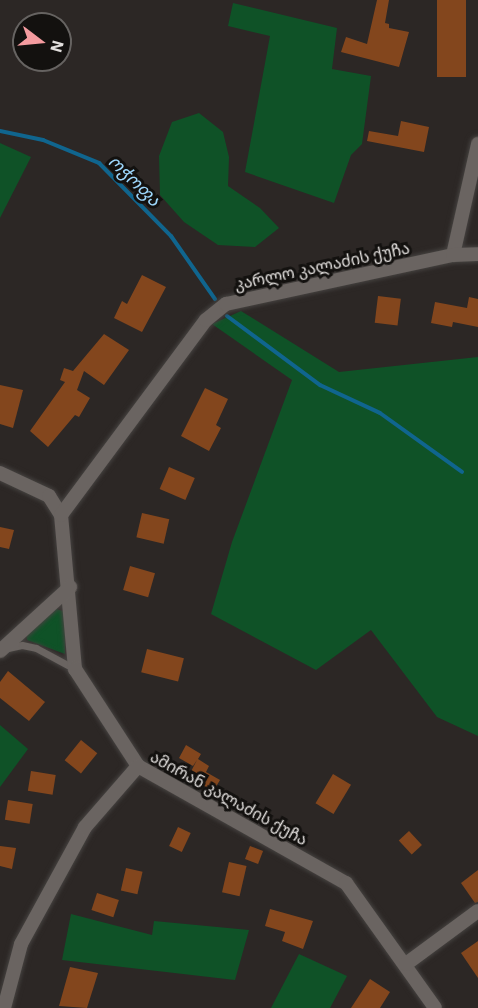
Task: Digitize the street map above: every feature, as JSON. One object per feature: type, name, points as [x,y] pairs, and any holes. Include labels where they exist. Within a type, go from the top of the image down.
[{"type":"street","points":[[453,255],[478,144]]},
{"type":"street","name":"კარლო კალაძის ქუჩა","points":[[60,515],[206,320],[226,304],[453,255],[478,254]]},
{"type":"street","points":[[0,473],[49,496],[60,515]]},
{"type":"street","name":"ამირან კალაძის ქუჩა","points":[[60,515],[70,587],[75,669],[138,766],[346,883],[406,964],[435,1008]]},
{"type":"street","points":[[0,652],[70,587]]},
{"type":"street","points":[[4,1008],[21,944],[85,827],[138,766]]},
{"type":"street","points":[[406,964],[478,910]]},
{"type":"lane","points":[[0,652],[22,645],[75,669]]},
{"type":"green space","points":[[233,3],[337,28],[332,69],[371,76],[362,144],[351,155],[334,203],[245,172],[270,36],[228,26]]},
{"type":"green space","points":[[199,113],[223,132],[229,157],[228,186],[260,208],[279,228],[255,247],[218,245],[184,222],[160,195],[159,156],[172,122]]},
{"type":"green space","points":[[0,143],[31,157],[0,218]]},
{"type":"green space","points":[[241,311],[339,372],[478,357],[478,736],[437,717],[371,630],[316,670],[211,614],[232,542],[292,380],[212,324]]},
{"type":"green space","points":[[56,609],[63,611],[65,619],[65,654],[27,640],[26,634]]},
{"type":"green space","points":[[0,725],[28,749],[0,787]]},
{"type":"green space","points":[[71,914],[152,935],[154,921],[249,930],[235,980],[62,960]]},
{"type":"green space","points":[[299,954],[347,976],[330,1008],[271,1008]]},
{"type":"building","points":[[377,0],[389,0],[385,23],[389,24],[389,28],[409,32],[399,67],[341,52],[346,37],[367,44]]},
{"type":"building","points":[[437,0],[466,0],[466,77],[437,77]]},
{"type":"building","points":[[401,121],[429,127],[424,152],[367,141],[369,131],[398,136]]},
{"type":"building","points":[[142,275],[166,287],[142,332],[114,318],[122,301],[127,304]]},
{"type":"building","points":[[378,296],[401,299],[398,326],[375,323]]},
{"type":"building","points":[[469,297],[478,299],[478,327],[453,322],[452,327],[431,323],[435,302],[467,308]]},
{"type":"building","points":[[104,334],[129,350],[104,385],[84,371],[77,390],[90,398],[79,417],[75,415],[48,447],[30,431],[65,382],[60,380],[64,368],[73,371]]},
{"type":"building","points":[[0,385],[23,390],[13,428],[0,424]]},
{"type":"building","points":[[205,388],[228,399],[216,425],[221,428],[209,451],[181,436]]},
{"type":"building","points":[[169,467],[195,478],[185,500],[160,489]]},
{"type":"building","points":[[142,513],[169,519],[164,544],[136,537]]},
{"type":"building","points":[[0,527],[14,530],[9,549],[0,547]]},
{"type":"building","points":[[130,566],[155,573],[148,597],[123,590]]},
{"type":"building","points":[[147,649],[184,658],[178,681],[141,672]]},
{"type":"building","points":[[8,671],[45,702],[29,721],[0,698],[0,682]]},
{"type":"building","points":[[81,740],[97,753],[81,773],[65,760]]},
{"type":"building","points":[[186,745],[201,754],[198,759],[209,766],[206,772],[220,780],[214,790],[187,779],[197,760],[193,766],[179,758]]},
{"type":"building","points":[[31,771],[56,775],[53,795],[28,791]]},
{"type":"building","points":[[333,774],[351,785],[333,814],[315,803]]},
{"type":"building","points":[[8,800],[33,804],[30,824],[5,820]]},
{"type":"building","points":[[178,827],[191,833],[182,852],[169,846]]},
{"type":"building","points":[[409,831],[422,845],[412,854],[399,841]]},
{"type":"building","points":[[0,846],[16,848],[12,869],[0,866]]},
{"type":"building","points":[[250,846],[263,851],[258,864],[245,859]]},
{"type":"building","points":[[229,862],[247,866],[240,896],[222,892]]},
{"type":"building","points":[[126,868],[143,872],[137,894],[121,890]]},
{"type":"building","points":[[478,870],[478,902],[475,903],[461,883]]},
{"type":"building","points":[[97,893],[119,900],[113,917],[91,910]]},
{"type":"building","points":[[270,909],[313,921],[303,949],[282,941],[285,932],[265,926]]},
{"type":"building","points":[[478,941],[478,978],[461,953]]},
{"type":"building","points":[[70,967],[98,973],[87,1008],[59,1006]]},
{"type":"building","points":[[370,979],[390,992],[380,1008],[351,1008]]},
{"type":"waterway","name":"ოჭოფა","points":[[0,131],[43,140],[99,163],[171,236],[215,299]]},
{"type":"waterway","name":"ოჭოფა","points":[[227,316],[320,385],[380,413],[462,472]]}]
